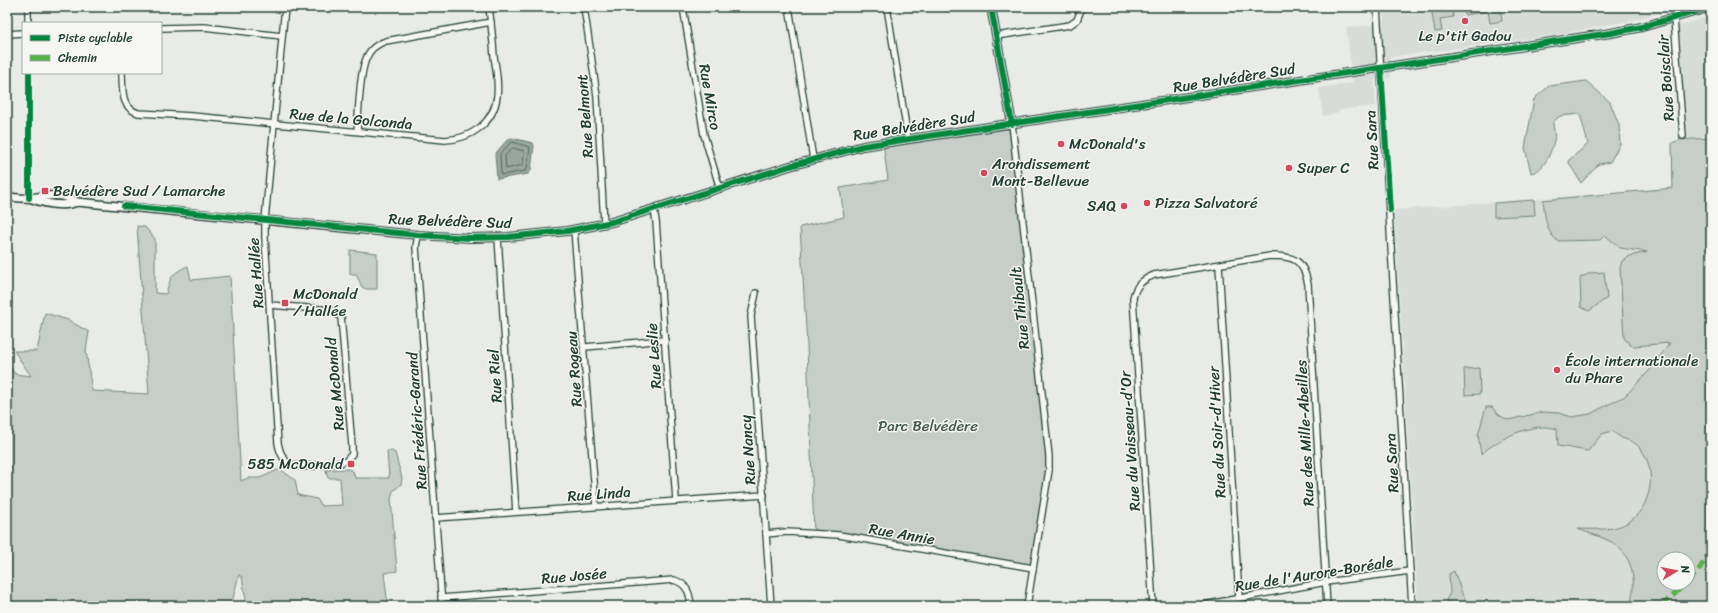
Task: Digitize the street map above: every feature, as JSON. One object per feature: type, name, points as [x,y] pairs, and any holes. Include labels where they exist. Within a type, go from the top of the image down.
[{"type":"street","points":[[28,7],[28,22]]},
{"type":"street","name":"Rue Hallée","points":[[285,7],[265,220],[278,443],[280,453],[287,463]]},
{"type":"street","name":"Rue de la Golconda","points":[[122,74],[124,102],[130,109],[138,113],[178,114],[452,140],[467,136],[479,129],[489,118],[497,97],[489,7]]},
{"type":"street","name":"Rue Belmont","points":[[584,7],[597,96],[604,224]]},
{"type":"street","name":"Rue Mirco","points":[[683,7],[704,135],[720,189]]},
{"type":"street","points":[[789,7],[813,159]]},
{"type":"street","points":[[887,7],[908,139]]},
{"type":"street","name":"Rue Thibault","points":[[991,7],[1012,124],[1049,456],[1027,606]]},
{"type":"street","points":[[996,36],[1070,25],[1077,20],[1082,7]]},
{"type":"street","name":"Rue Sara","points":[[1377,7],[1412,606]]},
{"type":"street","name":"Rue Belvédère Sud","points":[[7,197],[29,198],[44,195],[70,197],[77,202],[418,234],[498,238],[574,230],[604,224],[654,210],[813,159],[864,146],[1611,33],[1674,18],[1711,7]]},
{"type":"street","name":"Rue Boisclair","points":[[1674,18],[1683,136]]},
{"type":"street","points":[[356,131],[364,66],[368,54],[376,45],[386,41],[490,22]]},
{"type":"street","points":[[162,28],[204,27],[282,36]]},
{"type":"street","points":[[7,34],[22,33]]},
{"type":"street","points":[[29,74],[29,198]]},
{"type":"street","name":"Rue Leslie","points":[[654,210],[676,500]]},
{"type":"street","name":"Rue Rogeau","points":[[574,230],[585,347],[596,506]]},
{"type":"street","name":"Rue Frédéric-Garand","points":[[418,234],[416,247],[442,606]]},
{"type":"street","name":"Rue Riel","points":[[498,238],[516,512]]},
{"type":"street","name":"Rue des Mille-Abeilles","points":[[1219,265],[1270,256],[1290,257],[1298,261],[1303,267],[1308,284],[1327,606]]},
{"type":"street","name":"Rue du Vaisseau-d'Or","points":[[1153,606],[1133,298],[1138,286],[1145,278],[1161,273],[1219,265]]},
{"type":"street","name":"Rue du Soir-d'Hiver","points":[[1219,265],[1239,598]]},
{"type":"street","name":"Rue Nancy","points":[[756,293],[751,316],[771,606]]},
{"type":"street","name":"Rue McDonald","points":[[270,306],[331,310],[336,312],[341,317],[343,324],[352,454],[342,463],[298,467],[287,463]]},
{"type":"street","points":[[585,347],[665,340]]},
{"type":"street","name":"Rue Linda","points":[[436,518],[764,495]]},
{"type":"street","name":"Rue Annie","points":[[766,534],[786,532],[838,535],[1033,568]]},
{"type":"street","name":"Rue de l'Aurore-Boréale","points":[[1198,606],[1326,582],[1410,571]]},
{"type":"street","name":"Rue Josée","points":[[441,598],[674,580],[681,582],[686,586],[689,593],[691,606]]},
{"type":"shaded area","points":[[1401,7],[1687,7],[1629,21],[1557,35],[1390,57],[1391,78],[1374,80],[1376,106],[1339,110],[1339,113],[1323,116],[1319,88],[1353,83],[1346,28],[1384,24],[1384,10]]},
{"type":"shaded area","points":[[1711,16],[1711,138],[1679,140],[1671,28]]},
{"type":"shaded area","name":"École internationale du Phare","points":[[1711,185],[1688,551],[1656,551],[1656,591],[1665,591],[1667,606],[1418,606],[1394,210]]},
{"type":"green space","points":[[1431,7],[1452,7],[1453,17],[1440,19],[1442,31],[1435,32]]},
{"type":"green space","points":[[1464,7],[1500,7],[1502,21],[1490,23],[1488,11],[1465,15]]},
{"type":"green space","points":[[1586,81],[1610,102],[1619,125],[1620,144],[1610,162],[1599,164],[1581,183],[1568,161],[1588,144],[1580,114],[1560,116],[1553,122],[1555,139],[1549,156],[1540,169],[1531,173],[1525,148],[1534,99],[1549,86]]},
{"type":"green space","name":"Parc Belvédère","points":[[1012,124],[1049,456],[1033,568],[814,533],[807,346],[800,227],[844,217],[840,188],[888,180],[883,143]]},
{"type":"green space","points":[[1711,138],[1711,606],[1630,606],[1633,581],[1627,558],[1616,545],[1603,538],[1578,529],[1603,529],[1622,526],[1635,516],[1642,508],[1650,488],[1650,477],[1646,457],[1640,448],[1612,431],[1602,434],[1588,451],[1558,446],[1557,429],[1537,427],[1506,437],[1481,454],[1478,435],[1486,407],[1492,407],[1499,415],[1508,420],[1543,412],[1559,413],[1572,417],[1590,414],[1625,396],[1650,370],[1670,343],[1634,346],[1630,345],[1624,338],[1620,268],[1622,261],[1630,256],[1647,252],[1620,248],[1605,235],[1600,240],[1558,241],[1550,233],[1548,228],[1543,200],[1673,188],[1672,143],[1679,140]]},
{"type":"green space","points":[[1534,200],[1535,215],[1494,217],[1494,203]]},
{"type":"green space","points":[[137,226],[145,227],[155,239],[155,293],[166,294],[172,276],[188,266],[191,280],[230,276],[241,481],[248,478],[260,478],[280,469],[295,480],[298,495],[317,499],[322,506],[342,505],[340,478],[328,478],[326,470],[348,469],[353,471],[355,478],[389,478],[387,451],[392,451],[395,453],[402,478],[401,484],[393,491],[391,499],[397,571],[384,573],[388,606],[247,606],[242,577],[239,575],[233,598],[227,606],[171,606],[159,603],[151,606],[7,606],[7,362],[15,374],[31,376],[14,351],[37,351],[45,313],[68,320],[89,332],[86,351],[92,391],[149,394]]},
{"type":"green space","points":[[350,250],[377,253],[377,289],[366,289],[362,287],[356,274],[350,274]]},
{"type":"green space","points":[[1604,272],[1607,298],[1589,311],[1581,307],[1580,278],[1590,273]]},
{"type":"green space","points":[[1479,368],[1480,394],[1465,395],[1464,369]]},
{"type":"green space","points":[[1454,571],[1463,596],[1471,606],[1450,606],[1446,600],[1450,593],[1449,574]]},
{"type":"water","points":[[512,138],[533,143],[534,146],[531,170],[528,174],[497,179],[495,154],[508,139]]},
{"type":"marked path","points":[[1696,573],[1711,550]]},
{"type":"marked path","points":[[1661,606],[1678,591]]},
{"type":"cycle path","points":[[991,7],[1012,124]]},
{"type":"cycle path","points":[[124,206],[418,235],[470,238],[508,237],[567,231],[612,222],[790,166],[863,146],[1611,33],[1642,27],[1711,7]]},
{"type":"cycle path","points":[[1381,68],[1390,210]]},
{"type":"cycle path","points":[[29,74],[29,198]]},
{"type":"place","name":"Le p'tit Gadou","points":[[1465,21]]},
{"type":"place","name":"McDonald's","points":[[1061,144]]},
{"type":"place","name":"Super C","points":[[1289,168]]},
{"type":"place","name":"Arondissement Mont-Bellevue","points":[[984,173]]},
{"type":"place","name":"Belvédère Sud / Lamarche","points":[[45,191]]},
{"type":"place","name":"Pizza Salvatoré","points":[[1147,203]]},
{"type":"place","name":"SAQ","points":[[1124,206]]},
{"type":"place","name":"McDonald / Hallée","points":[[285,303]]},
{"type":"place","name":"École internationale du Phare","points":[[1557,370]]},
{"type":"place","name":"585 McDonald","points":[[351,464]]}]
